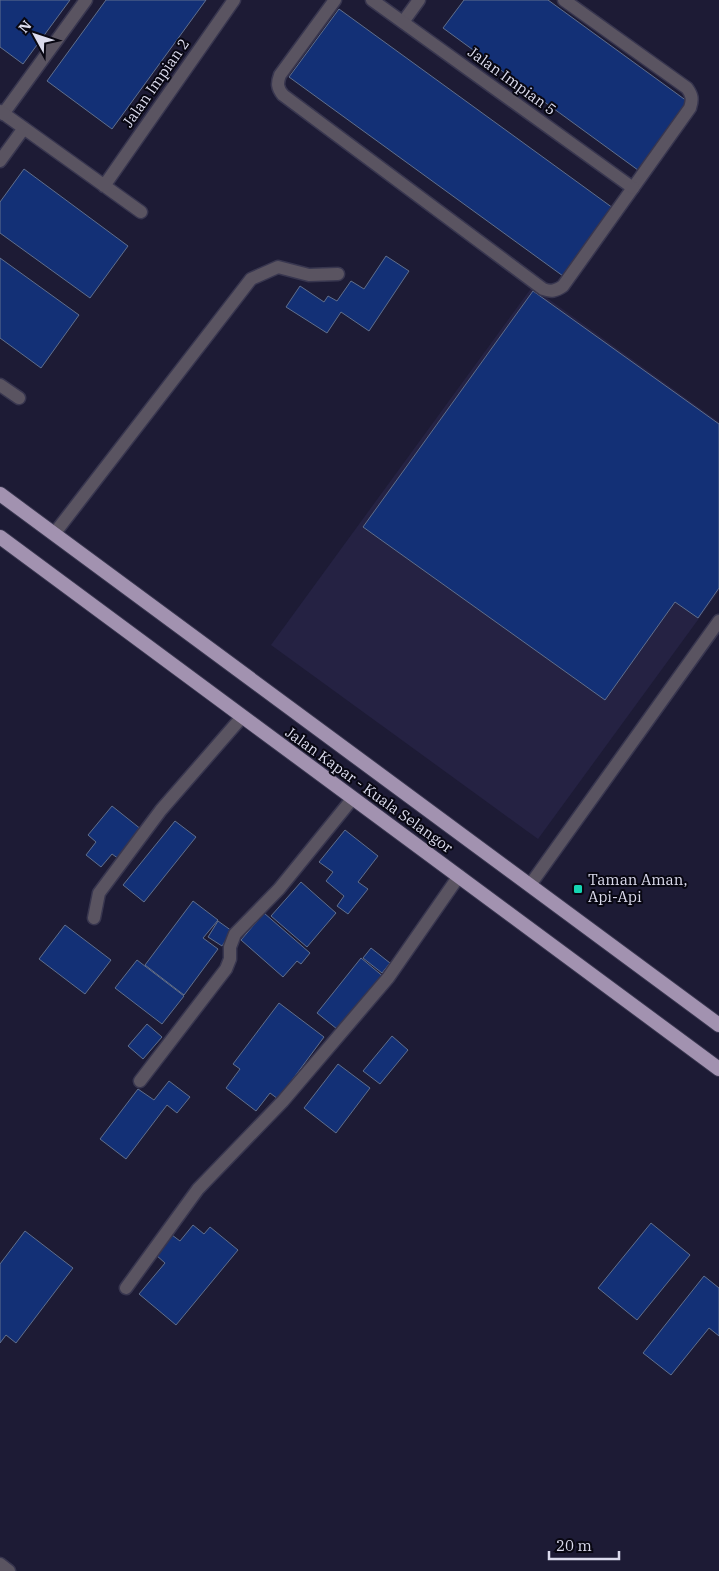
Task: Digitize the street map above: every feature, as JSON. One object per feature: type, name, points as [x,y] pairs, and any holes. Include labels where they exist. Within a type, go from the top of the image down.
[{"type":"highway","name":"Jalan Kapar - Kuala Selangor","points":[[0,494],[719,1025]]},
{"type":"highway","name":"Jalan Kapar - Kuala Selangor","points":[[0,538],[719,1069]]},
{"type":"street","points":[[86,0],[2,112],[141,212]]},
{"type":"street","name":"Jalan Impian 2","points":[[104,186],[234,0]]},
{"type":"street","points":[[336,0],[280,75],[277,82],[278,89],[283,95],[543,289],[550,292],[557,291],[563,286],[690,108],[693,101],[687,88],[564,0]]},
{"type":"street","name":"Jalan Impian 5","points":[[372,0],[633,188]]},
{"type":"street","points":[[403,22],[419,0]]},
{"type":"street","points":[[0,161],[24,128]]},
{"type":"street","points":[[54,534],[251,279],[278,267],[309,275],[338,274]]},
{"type":"street","points":[[0,385],[18,398]]},
{"type":"street","points":[[530,885],[719,621]]},
{"type":"street","points":[[94,918],[99,893],[161,810],[242,717]]},
{"type":"street","points":[[140,1081],[226,968],[230,959],[230,947],[235,934],[279,890],[354,798]]},
{"type":"street","points":[[126,1288],[198,1190],[283,1101],[388,978],[459,876]]},
{"type":"street","points":[[0,1564],[9,1571]]},
{"type":"shaded area","points":[[532,287],[719,422],[719,591],[538,839],[271,645]]},
{"type":"building","points":[[0,0],[70,0],[23,64],[0,47]]},
{"type":"building","points":[[106,0],[206,0],[112,129],[47,81]]},
{"type":"building","points":[[464,0],[548,0],[691,104],[642,173],[443,28]]},
{"type":"building","points":[[339,9],[613,208],[563,276],[289,77]]},
{"type":"building","points":[[24,169],[128,246],[90,298],[0,233],[0,202]]},
{"type":"building","points":[[386,256],[409,271],[369,331],[341,312],[327,333],[286,307],[300,286],[324,302],[328,296],[337,301],[351,281],[364,289]]},
{"type":"building","points":[[0,258],[79,315],[41,368],[0,338]]},
{"type":"building","points":[[533,291],[719,424],[719,588],[698,618],[675,602],[605,700],[363,527]]},
{"type":"building","points":[[112,806],[142,830],[119,859],[112,854],[101,867],[86,855],[96,842],[88,835]]},
{"type":"building","points":[[175,821],[196,837],[144,902],[123,885]]},
{"type":"building","points":[[345,830],[378,856],[358,882],[368,889],[348,914],[337,906],[344,896],[326,881],[333,872],[319,862]]},
{"type":"building","points":[[301,882],[336,913],[307,947],[271,916]]},
{"type":"building","points":[[193,901],[218,920],[203,938],[218,949],[184,995],[145,965]]},
{"type":"building","points":[[264,913],[310,953],[301,964],[297,961],[283,977],[241,940]]},
{"type":"building","points":[[218,921],[232,931],[222,946],[208,937]]},
{"type":"building","points":[[65,925],[111,960],[85,994],[39,959]]},
{"type":"building","points":[[371,948],[390,963],[382,973],[363,958]]},
{"type":"building","points":[[361,958],[385,978],[342,1033],[317,1013]]},
{"type":"building","points":[[137,960],[184,996],[162,1024],[115,988]]},
{"type":"building","points":[[279,1003],[324,1037],[278,1099],[270,1093],[256,1111],[226,1088],[240,1069],[233,1064]]},
{"type":"building","points":[[147,1024],[162,1037],[143,1059],[128,1046]]},
{"type":"building","points":[[392,1036],[408,1050],[380,1084],[363,1071]]},
{"type":"building","points":[[338,1064],[370,1088],[336,1133],[304,1108]]},
{"type":"building","points":[[169,1081],[190,1097],[177,1113],[167,1105],[126,1159],[100,1139],[138,1089],[154,1100]]},
{"type":"building","points":[[651,1223],[690,1255],[637,1320],[598,1288]]},
{"type":"building","points":[[193,1225],[204,1234],[210,1227],[238,1250],[176,1325],[139,1294],[165,1263],[156,1255],[172,1235],[180,1241]]},
{"type":"building","points":[[25,1231],[73,1268],[16,1343],[6,1335],[0,1343],[0,1264]]},
{"type":"building","points":[[704,1276],[719,1288],[719,1336],[709,1328],[671,1375],[643,1353]]},
{"type":"place","name":"Taman Aman, Api-Api","points":[[578,889]]}]
